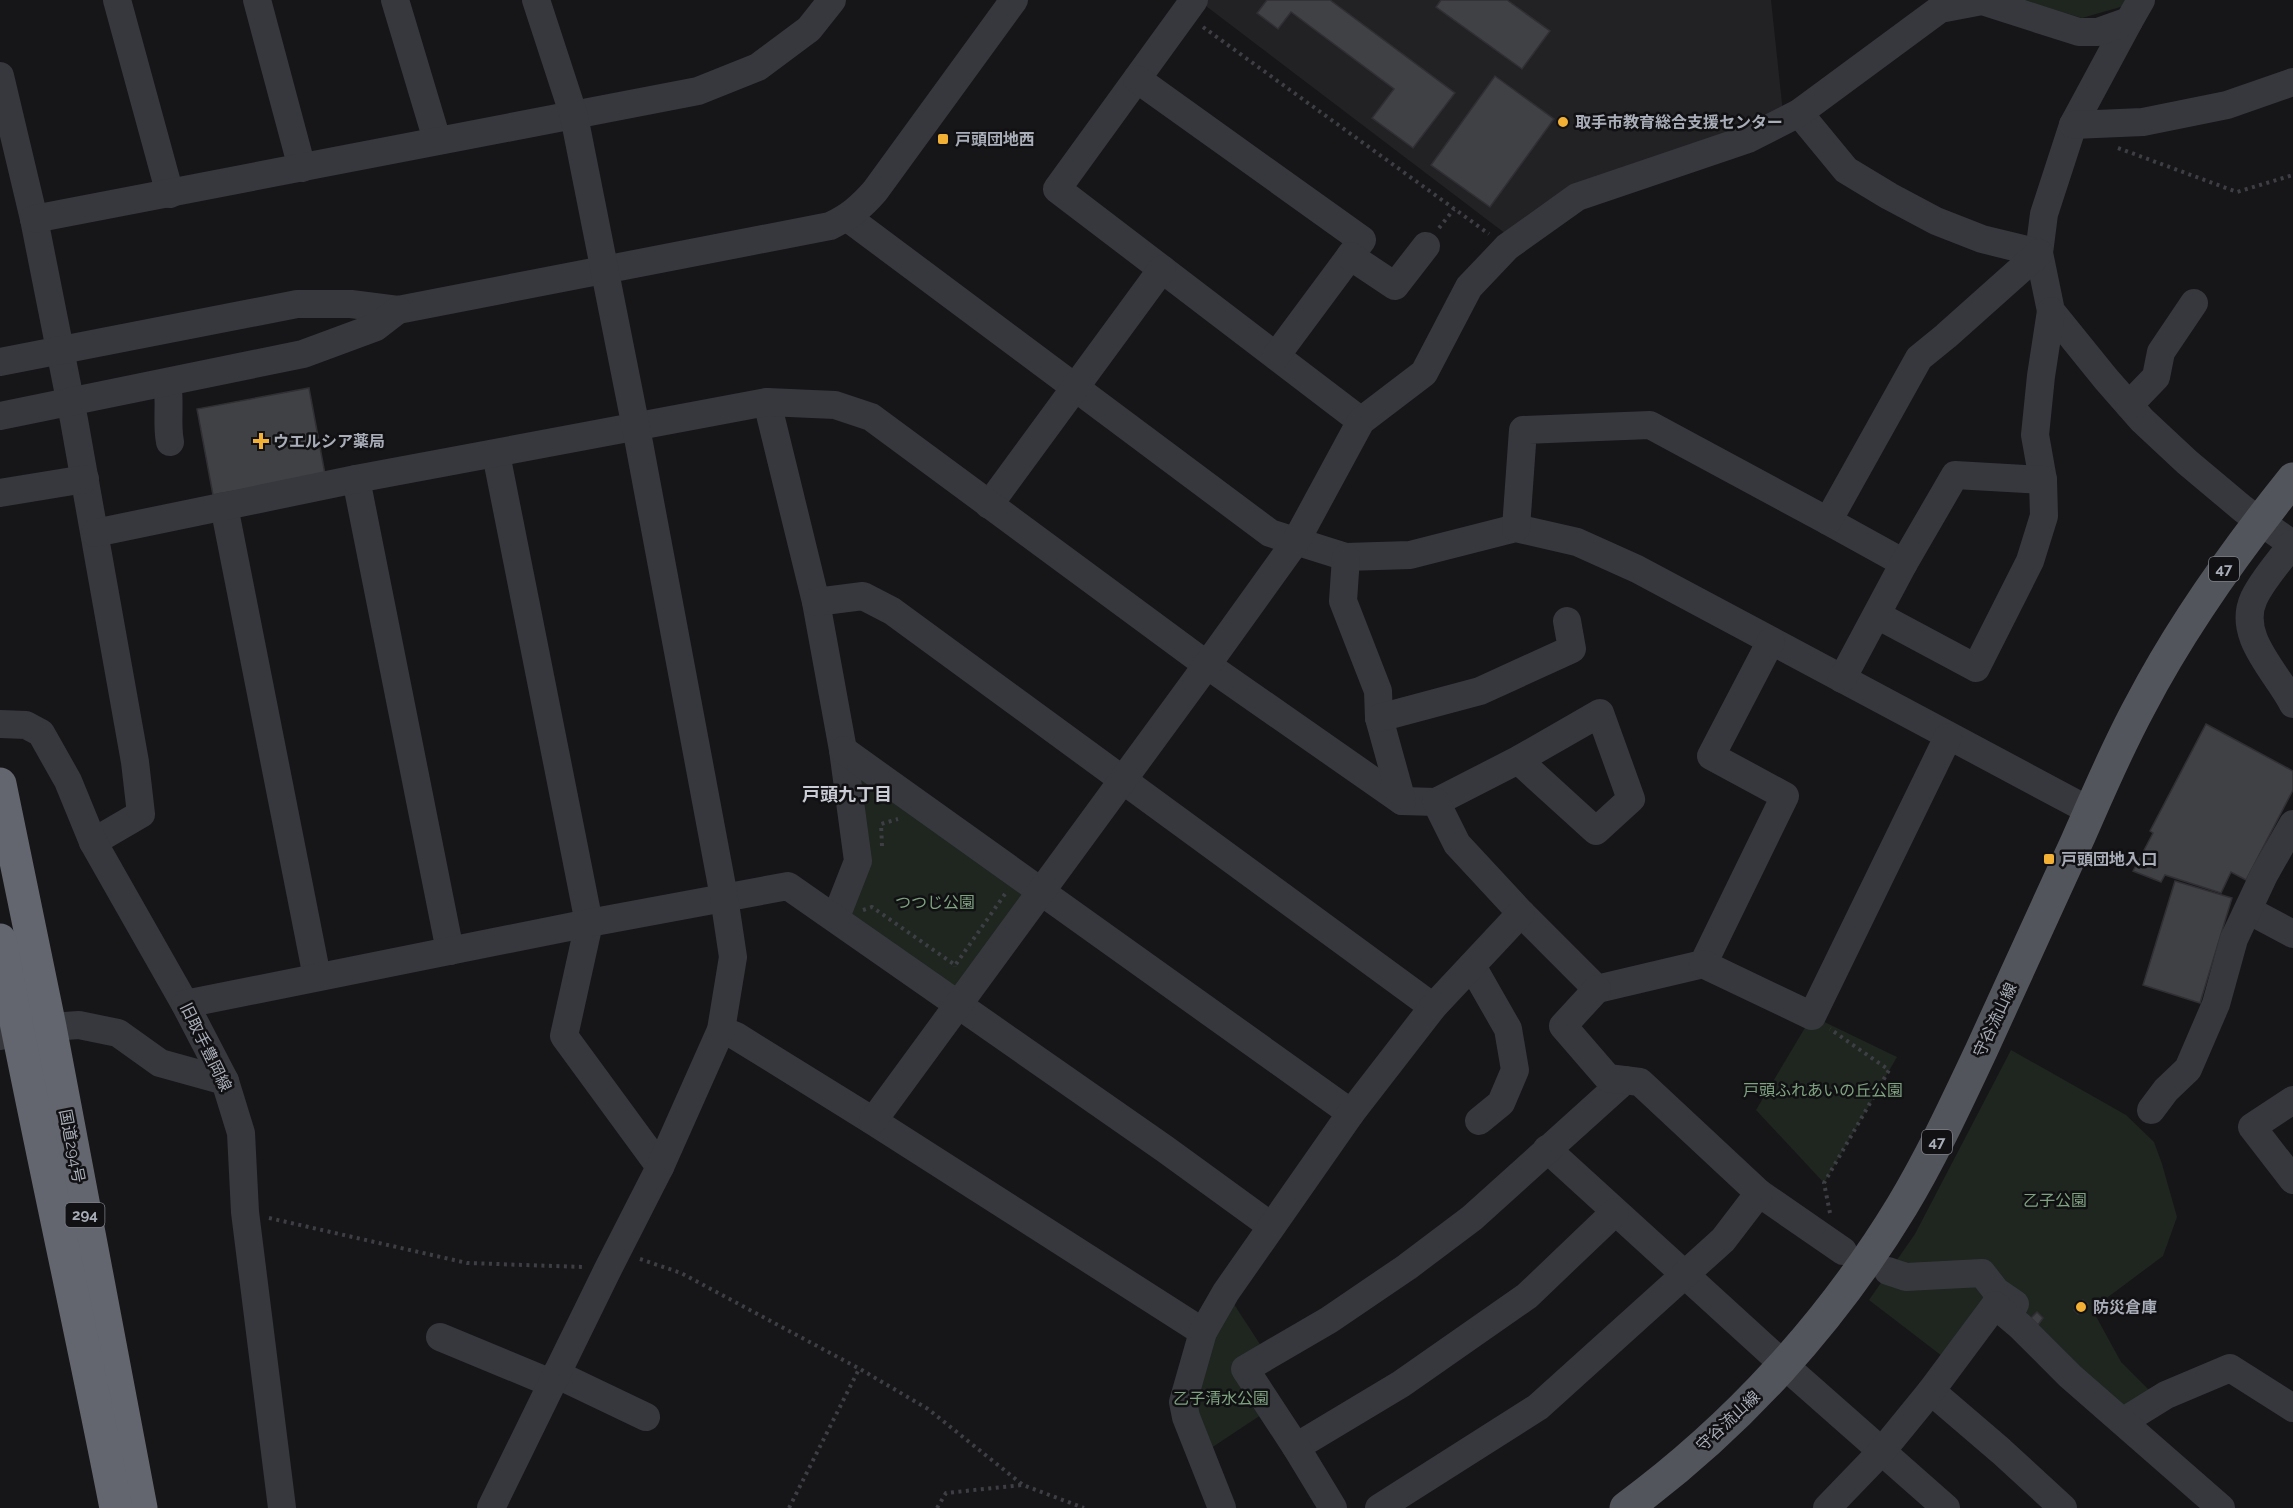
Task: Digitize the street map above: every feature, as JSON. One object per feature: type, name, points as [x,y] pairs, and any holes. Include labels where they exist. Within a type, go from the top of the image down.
[{"type":"highway","name":"国道294号","points":[[0,784],[50,1027],[141,1508]]},
{"type":"highway","name":"国道294号","points":[[0,940],[9,1035],[79,1318],[116,1508]]},
{"type":"highway","points":[[79,1318],[72,1367],[96,1508]]},
{"type":"highway","points":[[121,1403],[141,1443],[159,1508]]},
{"type":"main road","name":"守谷流山線","points":[[1626,1508],[1687,1460],[1784,1365],[1821,1320],[1857,1255],[1922,1172],[1947,1124],[2139,707],[2163,663],[2200,605],[2259,522],[2293,479]]},
{"type":"street","points":[[117,0],[170,194]]},
{"type":"street","points":[[257,0],[302,168]]},
{"type":"street","points":[[395,0],[437,140]]},
{"type":"street","points":[[491,1508],[660,1167],[721,1030],[733,957],[724,897],[636,426],[574,116],[536,0]]},
{"type":"street","points":[[34,219],[698,91],[758,67],[809,29],[832,0]]},
{"type":"street","points":[[0,362],[297,304],[351,304],[398,310],[830,226],[848,218],[862,207],[1014,0]]},
{"type":"street","points":[[873,1121],[1296,541],[1361,422],[1424,373],[1469,287],[1507,247],[1577,197],[1748,139],[1799,113],[1940,9],[1982,0],[2079,32],[2098,32],[2135,11]]},
{"type":"street","points":[[1194,10],[1137,79],[1057,189],[1361,422]]},
{"type":"street","points":[[1877,615],[1976,668],[2030,561],[2044,516],[2043,480],[2035,435],[2051,311],[2039,253],[2044,214],[2073,125],[2135,11]]},
{"type":"street","points":[[0,76],[34,219],[70,402],[91,472],[95,533],[135,762],[141,814],[93,842]]},
{"type":"street","points":[[1137,79],[1362,240],[1276,356]]},
{"type":"street","points":[[2073,125],[2143,122],[2227,105],[2293,82]]},
{"type":"street","points":[[1799,113],[1846,170],[1889,196],[1935,221],[1982,239],[2039,253]]},
{"type":"street","points":[[848,218],[1270,532],[1346,557],[1410,555],[1516,528],[1577,542],[1637,569],[2090,812]]},
{"type":"street","points":[[1350,256],[1395,286],[1426,246]]},
{"type":"street","points":[[1828,521],[1919,358],[2039,253]]},
{"type":"street","points":[[989,506],[1162,269]]},
{"type":"street","points":[[2129,405],[2156,377],[2162,352],[2194,303]]},
{"type":"street","points":[[0,416],[303,354],[376,327],[398,310]]},
{"type":"street","points":[[2051,311],[2129,405],[2187,462],[2259,522],[2292,543],[2254,599],[2248,623],[2261,653],[2293,704]]},
{"type":"street","points":[[167,383],[170,399],[168,433],[170,442]]},
{"type":"street","points":[[766,402],[816,602],[843,750],[858,861],[836,917]]},
{"type":"street","points":[[95,533],[356,479],[766,402],[835,405],[871,417],[1207,665],[1402,801],[1436,802],[1518,760]]},
{"type":"street","points":[[1516,528],[1523,430],[1650,425],[1904,563]]},
{"type":"street","points":[[496,454],[589,923],[564,1036],[660,1167]]},
{"type":"street","points":[[0,493],[37,478],[91,472]]},
{"type":"street","points":[[1842,680],[1904,563],[1955,475],[2043,480]]},
{"type":"street","points":[[356,479],[450,951]]},
{"type":"street","points":[[224,506],[317,977]]},
{"type":"street","points":[[1346,557],[1343,601],[1378,691],[1379,718],[1402,801]]},
{"type":"street","points":[[816,602],[863,596],[892,612],[1433,1007]]},
{"type":"street","points":[[1379,718],[1480,691],[1572,649],[1567,621]]},
{"type":"street","points":[[1703,964],[1785,796],[1711,756],[1771,641]]},
{"type":"street","name":"旧取手豊岡線","points":[[0,724],[26,725],[41,733],[68,781],[93,842],[185,1004],[225,1082],[241,1132],[245,1212],[282,1508]]},
{"type":"street","points":[[1948,737],[1812,1016],[1703,964],[1597,989],[1563,1026],[1608,1078],[1640,1082],[1759,1193],[1857,1255],[1906,1277],[1982,1273],[1996,1291],[2015,1304],[2007,1316]]},
{"type":"street","points":[[843,750],[1351,1113]]},
{"type":"street","points":[[1436,802],[1457,844],[1521,913],[1597,989]]},
{"type":"street","points":[[2151,1110],[2166,1090],[2188,1069],[2216,1004],[2235,939],[2264,875],[2293,824]]},
{"type":"street","points":[[185,1004],[589,923],[788,886],[836,917],[1272,1226]]},
{"type":"street","points":[[2248,910],[2293,934]]},
{"type":"street","points":[[1222,1508],[1186,1417],[1183,1402],[1203,1332],[1226,1292],[1351,1113],[1433,1007],[1521,913]]},
{"type":"street","points":[[1472,966],[1508,1029],[1515,1070],[1501,1103],[1479,1121]]},
{"type":"street","points":[[9,1035],[79,1024],[118,1033],[160,1063],[225,1082]]},
{"type":"street","points":[[721,1030],[736,1036],[873,1121],[1203,1332]]},
{"type":"street","points":[[1333,1508],[1245,1370],[1329,1320],[1407,1267],[1472,1218],[1625,1080]]},
{"type":"street","points":[[2293,1100],[2252,1127],[2293,1180]]},
{"type":"street","points":[[1547,1149],[1784,1365],[1946,1508]]},
{"type":"street","points":[[1379,1508],[1538,1407],[1724,1240],[1759,1193]]},
{"type":"street","points":[[1296,1447],[1401,1384],[1527,1296],[1615,1212]]},
{"type":"street","points":[[1828,1508],[1882,1451],[1931,1391],[1995,1305],[2070,1376],[2221,1508]]},
{"type":"street","points":[[440,1337],[554,1378],[646,1417]]},
{"type":"street","points":[[2124,1421],[2166,1395],[2230,1368],[2293,1408]]},
{"type":"street","points":[[1931,1391],[2063,1508]]},
{"type":"path","points":[[1194,10],[1498,241]]},
{"type":"path","points":[[2113,146],[2237,192],[2293,175]]},
{"type":"path","points":[[883,854],[881,824],[906,817]]},
{"type":"path","points":[[955,965],[1005,893],[996,886]]},
{"type":"path","points":[[869,899],[872,908]]},
{"type":"path","points":[[1812,1016],[1889,1070],[1824,1183],[1833,1230],[1857,1255]]},
{"type":"path","points":[[245,1212],[467,1263],[600,1268],[612,1260],[681,1273],[860,1369],[928,1409],[1023,1485],[1084,1508]]},
{"type":"path","points":[[789,1508],[860,1369]]},
{"type":"path","points":[[937,1508],[946,1493],[1023,1485]]},
{"type":"shaded area","name":"取手市教育総合支援センター","points":[[1204,0],[1771,0],[1783,113],[1506,234],[1202,3]]},
{"type":"green space","points":[[2022,0],[2127,0],[2124,6],[2082,18]]},
{"type":"green space","name":"つつじ公園","points":[[843,750],[1041,891],[958,1004],[836,917],[858,861]]},
{"type":"green space","name":"戸頭ふれあいの丘公園","points":[[1812,1016],[1897,1057],[1824,1183],[1756,1110]]},
{"type":"green space","name":"乙子公園","points":[[2011,1050],[2126,1115],[2154,1142],[2162,1164],[2177,1217],[2163,1256],[2092,1309],[2121,1362],[2150,1391],[2126,1410],[1990,1292],[1942,1356],[1869,1300],[1915,1234]]},
{"type":"green space","name":"乙子清水公園","points":[[1226,1292],[1267,1355],[1245,1370],[1270,1409],[1202,1454],[1186,1417]]},
{"type":"building","points":[[1267,0],[1330,0],[1455,93],[1413,148],[1372,118],[1394,89],[1291,12],[1278,29],[1257,13]]},
{"type":"building","points":[[1441,0],[1507,0],[1550,31],[1522,69],[1436,7]]},
{"type":"building","points":[[1495,76],[1554,119],[1490,207],[1431,165]]},
{"type":"building","name":"ウエルシア薬局","points":[[309,388],[325,474],[213,495],[197,409]]},
{"type":"building","points":[[2206,724],[2293,771],[2293,790],[2246,880],[2231,872],[2221,893],[2165,875],[2161,882],[2133,871],[2153,833],[2150,831]]},
{"type":"building","points":[[2175,881],[2232,898],[2200,1003],[2143,985]]},
{"type":"building","name":"防災倉庫","points":[[2083,1300],[2088,1304],[2078,1314],[2074,1310]]},
{"type":"building","points":[[2037,1312],[2043,1318],[2038,1325],[2031,1318]]},
{"type":"place","name":"取手市教育総合支援センター","points":[[1563,122]]},
{"type":"place","name":"戸頭団地西","points":[[943,139]]},
{"type":"place","name":"ウエルシア薬局","points":[[261,441]]},
{"type":"place","name":"戸頭団地入口","points":[[2049,859]]},
{"type":"place","name":"防災倉庫","points":[[2081,1307]]},
{"type":"district","name":"戸頭九丁目","points":[[847,794]]}]
